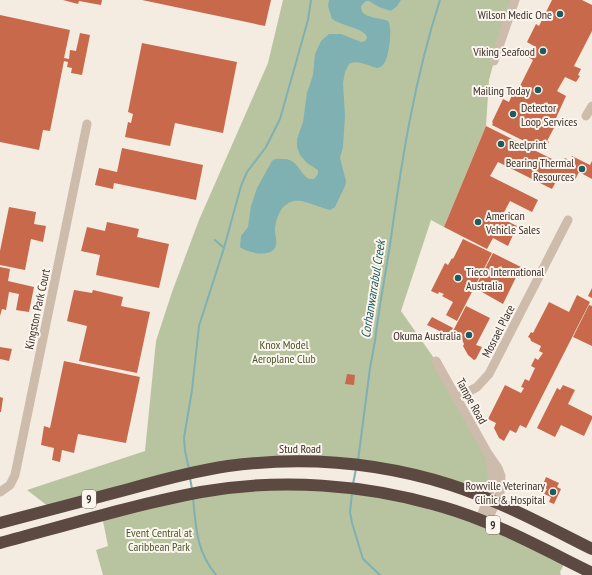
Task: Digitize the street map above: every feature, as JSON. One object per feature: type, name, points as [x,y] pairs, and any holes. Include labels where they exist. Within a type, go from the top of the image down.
[{"type":"highway","name":"Stud Road","points":[[0,524],[197,472],[227,466],[287,461],[310,461],[351,463],[381,467],[452,485],[492,500],[592,549]]},
{"type":"highway","name":"9","points":[[0,543],[136,507],[202,492],[261,485],[304,485],[348,488],[387,494],[442,506],[483,521],[592,573]]},
{"type":"street","points":[[494,61],[515,0]]},
{"type":"street","points":[[586,116],[592,106]]},
{"type":"street","name":"Kingston Park Court","points":[[0,492],[10,485],[15,475],[87,124]]},
{"type":"street","name":"Mosrael Place","points":[[457,398],[477,387],[489,374],[568,220]]},
{"type":"street","name":"Tampe Road","points":[[436,361],[487,452],[493,472],[492,500],[483,521]]},
{"type":"green space","name":"Knox Model Aeroplane Club","points":[[283,0],[515,0],[489,80],[486,126],[444,227],[431,220],[401,311],[436,361],[487,452],[493,472],[487,498],[381,467],[254,463],[53,510],[27,490],[145,451],[156,341],[172,292],[199,220],[268,63]]},
{"type":"green space","name":"Event Central at Caribbean Park","points":[[304,485],[442,506],[566,560],[560,572],[561,575],[103,575],[96,550],[108,546],[102,516],[201,492]]},
{"type":"water","points":[[329,0],[401,0],[391,11],[379,7],[369,1],[366,1],[361,6],[362,12],[365,14],[388,21],[390,30],[389,50],[385,62],[380,67],[377,68],[356,62],[349,64],[345,72],[343,83],[345,116],[343,147],[340,158],[346,181],[335,207],[330,210],[302,201],[294,201],[289,203],[283,208],[278,216],[275,230],[276,245],[274,249],[270,252],[260,254],[254,253],[240,247],[241,236],[248,227],[251,206],[257,188],[272,161],[275,159],[289,160],[296,164],[309,179],[314,179],[318,174],[318,170],[307,163],[300,155],[297,147],[297,139],[303,122],[307,93],[313,75],[315,54],[321,41],[329,34],[341,34],[361,42],[365,41],[367,38],[363,32],[332,19],[328,6]]},
{"type":"building","points":[[63,0],[102,0],[101,5],[79,1],[78,4]]},
{"type":"building","points":[[142,0],[271,0],[265,26]]},
{"type":"building","points":[[552,0],[582,0],[592,5],[592,31],[574,66],[581,69],[578,75],[580,76],[576,82],[565,77],[557,91],[566,96],[556,118],[560,120],[547,141],[549,142],[544,151],[492,125],[492,122],[503,99],[509,102],[512,95],[515,96],[533,60],[528,57],[534,46],[527,42],[536,24],[539,26]]},
{"type":"building","points":[[0,15],[70,30],[64,58],[69,59],[70,50],[76,51],[80,33],[90,35],[82,75],[71,73],[72,68],[67,67],[68,62],[64,61],[50,131],[43,130],[39,150],[0,142]]},
{"type":"building","points":[[142,43],[237,62],[223,133],[175,123],[170,146],[125,137],[128,122],[131,123],[133,114],[128,112]]},
{"type":"building","points":[[486,126],[562,164],[565,158],[570,161],[572,156],[590,165],[592,161],[592,179],[579,172],[575,180],[572,182],[559,176],[552,189],[498,162],[490,176],[538,200],[532,212],[510,201],[501,218],[517,226],[508,246],[493,238],[487,249],[444,227]]},
{"type":"building","points":[[122,148],[203,165],[196,200],[114,183],[113,189],[95,185],[99,168],[117,172]]},
{"type":"building","points":[[9,207],[36,212],[34,224],[46,226],[43,242],[31,239],[25,270],[0,265],[0,251]]},
{"type":"building","points":[[107,222],[139,229],[137,237],[169,244],[159,288],[96,275],[100,255],[81,251],[87,227],[105,231]]},
{"type":"building","name":"Tieco International Australia","points":[[463,239],[492,253],[457,321],[446,315],[453,302],[442,296],[444,294],[439,292],[438,294],[431,291],[445,263],[448,265],[452,258],[453,259]]},
{"type":"building","points":[[493,253],[521,267],[503,304],[475,288]]},
{"type":"building","points":[[0,267],[10,269],[8,281],[34,287],[29,312],[16,310],[19,294],[9,292],[6,310],[2,309],[0,316]]},
{"type":"building","points":[[592,288],[592,298],[588,296]]},
{"type":"building","points":[[74,290],[92,293],[93,290],[123,297],[121,306],[150,312],[137,373],[79,361],[87,326],[67,321]]},
{"type":"building","points":[[577,295],[590,302],[526,428],[520,425],[516,433],[510,430],[504,441],[499,438],[494,428],[496,423],[488,419],[505,385],[521,393],[524,388],[521,387],[525,379],[529,381],[535,368],[531,366],[535,358],[538,360],[543,353],[539,351],[541,346],[531,341],[528,337],[531,332],[533,333],[549,302],[569,312]]},
{"type":"building","points":[[589,305],[592,306],[592,346],[573,337]]},
{"type":"building","name":"Okuma Australia","points":[[466,306],[490,318],[476,345],[482,347],[474,360],[468,355],[463,346],[464,344],[461,337],[452,333]]},
{"type":"building","points":[[432,317],[453,328],[448,335],[427,325]]},
{"type":"building","points":[[0,347],[12,349],[9,361],[0,359]]},
{"type":"building","points":[[64,361],[140,377],[126,443],[78,434],[74,453],[62,450],[60,462],[52,460],[54,448],[41,445],[44,426],[50,428]]},
{"type":"building","points":[[347,374],[355,375],[354,385],[345,384]]},
{"type":"building","points":[[563,385],[575,390],[568,404],[592,416],[584,436],[561,425],[555,437],[537,428],[557,388],[560,390]]},
{"type":"building","points":[[0,397],[3,398],[1,412],[0,412]]},
{"type":"building","name":"Rowville Veterinary Clinic & Hospital","points":[[546,477],[559,483],[557,487],[561,489],[554,504],[549,502],[551,497],[544,494],[547,489],[542,487]]},
{"type":"waterway","points":[[224,248],[241,186],[247,172],[266,147],[280,119],[308,20],[311,0]]},
{"type":"waterway","name":"Corhanwarrabul Creek","points":[[358,461],[378,315],[410,118],[423,58],[440,0]]},
{"type":"waterway","points":[[189,469],[184,438],[192,390],[199,326],[224,248],[215,240]]},
{"type":"waterway","name":"Corhanwarrabul Creek","points":[[353,484],[356,469]]},
{"type":"waterway","points":[[190,478],[192,489]]},
{"type":"waterway","name":"Corhanwarrabul Creek","points":[[352,493],[350,512],[363,559],[380,575]]},
{"type":"waterway","points":[[193,498],[198,538],[204,557],[216,575]]},
{"type":"place","name":"Wilson Medic One","points":[[560,14]]},
{"type":"place","name":"Viking Seafood","points":[[543,51]]},
{"type":"place","name":"Mailing Today","points":[[538,90]]},
{"type":"place","name":"Detector Loop Services","points":[[513,114]]},
{"type":"place","name":"Reelprint","points":[[501,144]]},
{"type":"place","name":"Bearing Thermal Resources","points":[[582,169]]},
{"type":"place","name":"American Vehicle Sales","points":[[478,222]]},
{"type":"place","name":"Tieco International Australia","points":[[458,278]]},
{"type":"place","name":"Okuma Australia","points":[[469,335]]},
{"type":"place","name":"Rowville Veterinary Clinic & Hospital","points":[[553,492]]}]
